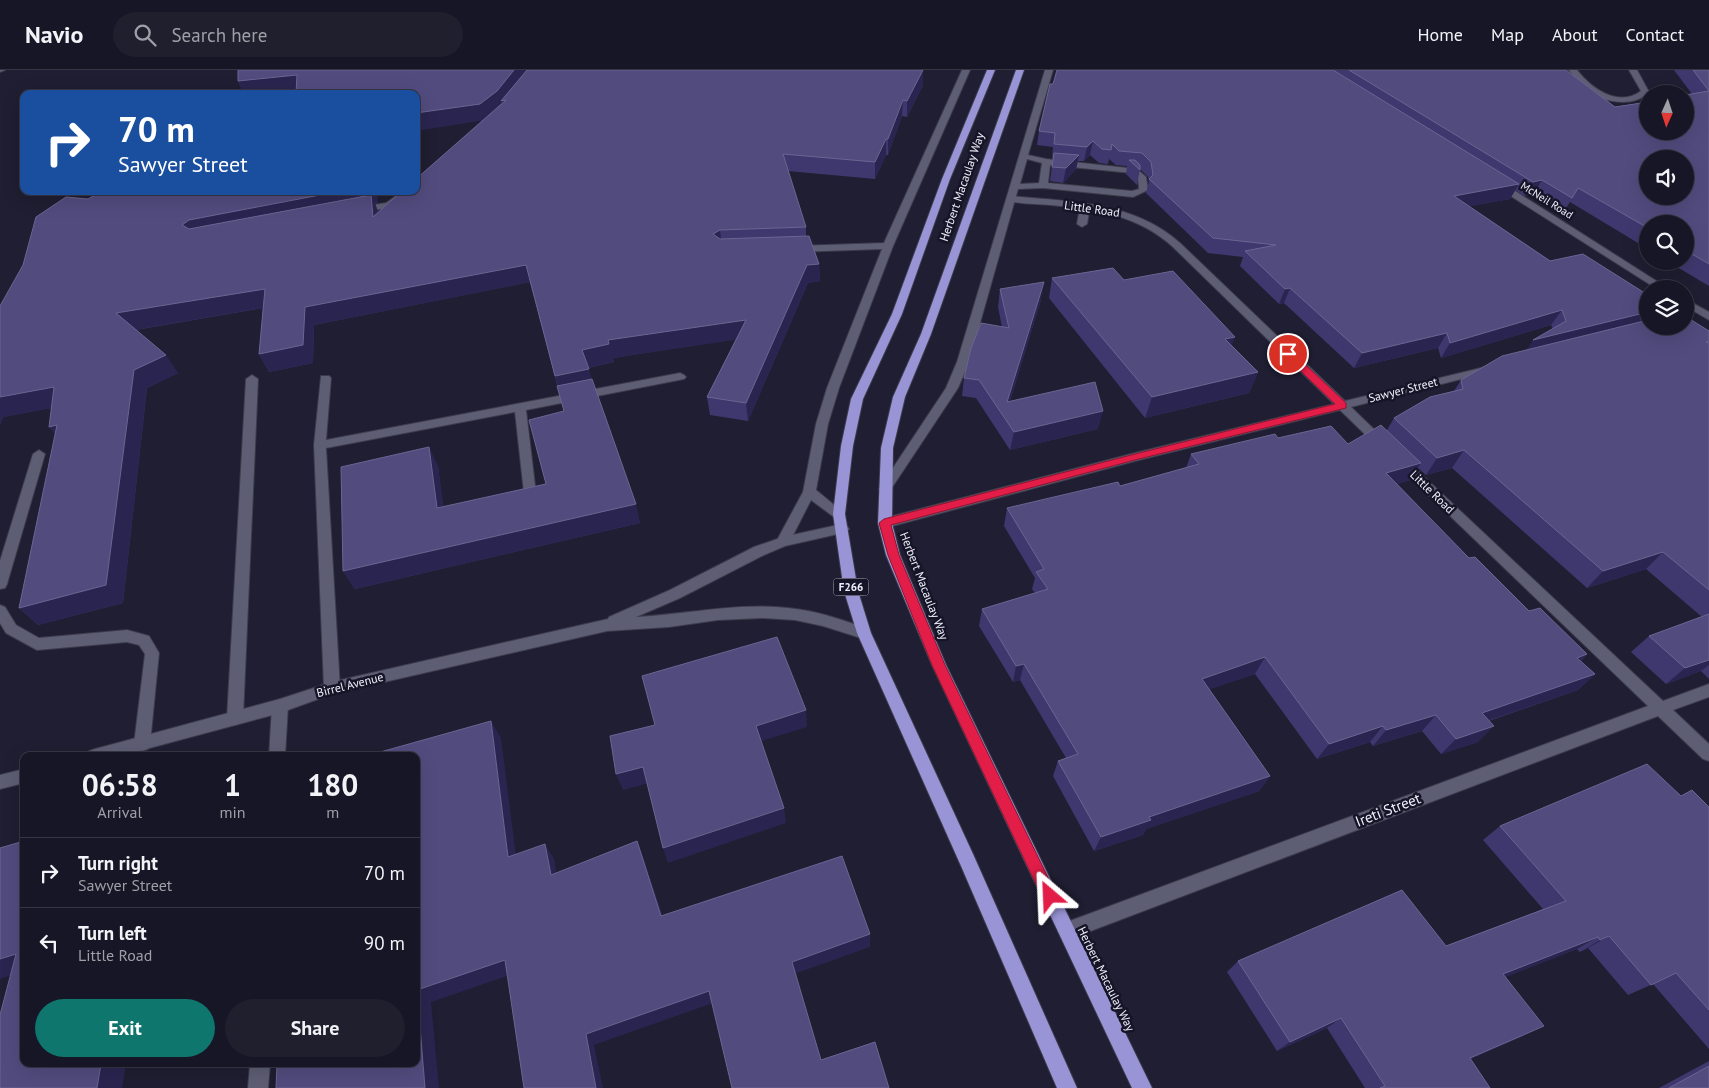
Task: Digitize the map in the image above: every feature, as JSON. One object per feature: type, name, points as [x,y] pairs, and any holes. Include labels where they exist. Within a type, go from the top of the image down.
[{"type":"highway","name":"Herbert Macaulay Way","points":[[991,70],[946,178],[897,314],[858,399],[847,446],[839,514],[851,591],[864,633],[967,860],[1067,1088]]},
{"type":"highway","name":"Herbert Macaulay Way","points":[[1020,70],[929,325],[899,397],[887,448],[884,523],[893,555],[938,665],[1142,1088]]},
{"type":"street","points":[[783,542],[809,492],[822,424],[888,246],[966,70]]},
{"type":"street","points":[[886,489],[952,388],[963,362],[1049,70]]},
{"type":"street","points":[[1573,70],[1588,88],[1600,95],[1628,99],[1640,97],[1645,92],[1633,70]]},
{"type":"street","points":[[1015,187],[1043,185],[1133,194],[1144,190],[1142,177],[1134,171],[1046,162],[1024,156]]},
{"type":"street","points":[[1043,185],[1046,162]]},
{"type":"street","name":"McNeil Road","points":[[1493,181],[1650,280]]},
{"type":"street","points":[[351,212],[389,205],[403,195]]},
{"type":"street","name":"Little Road","points":[[1011,199],[1120,212],[1144,221],[1166,236],[1709,754]]},
{"type":"street","points":[[1082,224],[1085,207]]},
{"type":"street","points":[[781,250],[888,246]]},
{"type":"street","points":[[1694,308],[1707,316]]},
{"type":"street","points":[[1694,318],[1707,316]]},
{"type":"street","name":"Sawyer Street","points":[[884,523],[1135,457],[1503,365]]},
{"type":"street","points":[[320,445],[680,377]]},
{"type":"street","points":[[325,378],[320,445],[332,688]]},
{"type":"street","points":[[235,718],[252,379]]},
{"type":"street","points":[[520,408],[531,502]]},
{"type":"street","points":[[0,584],[40,454]]},
{"type":"street","points":[[809,492],[839,514]]},
{"type":"street","points":[[607,625],[675,594],[759,551],[783,542],[842,529]]},
{"type":"street","points":[[0,611],[11,630],[37,644],[127,636],[144,640],[152,653],[142,744]]},
{"type":"street","points":[[607,625],[669,621],[718,614],[763,612],[795,614],[864,633]]},
{"type":"street","name":"Birrel Avenue","points":[[111,752],[280,706],[332,688],[607,625]]},
{"type":"street","name":"Ireti Street","points":[[1067,931],[1709,690]]},
{"type":"street","points":[[277,752],[280,706]]},
{"type":"street","points":[[0,782],[20,777]]},
{"type":"street","points":[[258,1088],[260,1067]]},
{"type":"building","points":[[238,70],[514,70],[497,91],[480,104],[420,112],[420,90],[296,90],[297,75],[238,81]]},
{"type":"building","points":[[527,70],[923,70],[907,101],[903,100],[888,139],[886,139],[875,162],[783,154],[806,227],[720,230],[713,234],[720,239],[809,236],[819,264],[807,265],[746,403],[707,397],[746,320],[608,340],[609,344],[582,350],[589,369],[555,376],[526,265],[305,307],[303,345],[259,354],[265,289],[116,313],[166,355],[134,370],[106,585],[19,608],[57,425],[49,427],[54,387],[0,397],[0,306],[23,265],[36,217],[66,197],[88,199],[95,195],[320,195],[189,220],[182,225],[189,229],[371,195],[373,217],[398,195],[420,195],[420,175],[506,100],[501,101]]},
{"type":"building","points":[[1057,70],[1333,70],[1519,184],[1454,196],[1550,261],[1583,254],[1639,289],[1639,314],[1533,340],[1566,321],[1562,310],[1450,343],[1447,333],[1362,353],[1290,288],[1285,289],[1245,251],[1276,245],[1213,238],[1149,179],[1153,175],[1151,162],[1142,153],[1119,151],[1112,144],[1111,150],[1102,149],[1093,141],[1087,147],[1054,144],[1055,133],[1039,131],[1050,84],[1053,84]]},
{"type":"building","points":[[1349,70],[1566,70],[1615,107],[1639,103],[1639,140],[1694,140],[1694,94],[1709,91],[1709,264],[1694,255],[1694,215],[1639,215],[1639,223],[1578,188],[1572,198],[1542,180],[1533,182]]},
{"type":"building","points":[[1693,70],[1709,70],[1709,91]]},
{"type":"building","points":[[1054,153],[1079,155],[1066,168],[1052,167]]},
{"type":"building","points":[[1129,160],[1135,160],[1140,165],[1140,170]]},
{"type":"building","points":[[1113,268],[1124,280],[1173,271],[1235,337],[1225,339],[1258,372],[1152,397],[1052,278]]},
{"type":"building","points":[[1044,282],[1007,402],[1095,382],[1103,411],[1014,432],[979,380],[964,378],[971,348],[981,323],[1009,328],[1000,289]]},
{"type":"building","points":[[1639,322],[1639,335],[1694,335],[1694,322],[1709,331],[1709,341],[1706,342],[1709,343],[1709,590],[1663,552],[1603,571],[1464,450],[1437,458],[1394,418],[1430,397],[1463,389],[1461,380],[1502,356]]},
{"type":"building","points":[[592,379],[636,504],[343,571],[341,467],[429,447],[437,508],[546,484],[529,420],[564,411],[557,386]]},
{"type":"building","points":[[1381,425],[1421,463],[1386,473],[1469,558],[1475,557],[1529,611],[1540,608],[1587,654],[1577,658],[1595,674],[1482,713],[1494,726],[1456,739],[1436,715],[1386,730],[1383,726],[1329,744],[1265,657],[1202,679],[1270,776],[1149,817],[1151,820],[1101,837],[1058,761],[1078,754],[1024,664],[1016,666],[982,609],[1048,589],[1036,572],[1044,569],[1007,508],[1118,482],[1120,486],[1199,464],[1191,454],[1275,434],[1278,438],[1331,426],[1348,444]]},
{"type":"building","points":[[1709,614],[1709,660],[1685,668],[1649,636]]},
{"type":"building","points":[[777,637],[806,710],[756,726],[784,808],[663,848],[643,767],[616,774],[610,736],[655,725],[642,676]]},
{"type":"building","points":[[491,721],[508,857],[545,844],[551,875],[637,841],[661,916],[842,856],[870,934],[792,962],[821,1060],[875,1042],[889,1088],[732,1088],[709,991],[586,1034],[596,1088],[524,1088],[505,960],[420,989],[420,752],[380,752]]},
{"type":"building","points":[[1647,764],[1681,796],[1692,790],[1709,807],[1709,1010],[1676,973],[1651,985],[1609,936],[1600,940],[1598,937],[1503,974],[1544,1026],[1470,1058],[1490,1088],[1380,1088],[1385,1086],[1341,1018],[1290,1042],[1238,961],[1402,890],[1446,946],[1566,901],[1500,826]]},
{"type":"building","points":[[20,842],[20,1067],[100,1067],[97,1088],[0,1088],[0,1015],[16,954],[0,959],[0,848]]},
{"type":"building","points":[[420,1027],[425,1088],[276,1088],[277,1067],[420,1067]]},
{"type":"building","points":[[1709,1066],[1709,1088],[1669,1088]]},
{"type":"route","points":[[1050,896],[938,665],[893,555],[884,523],[1342,405],[1288,354]]}]
